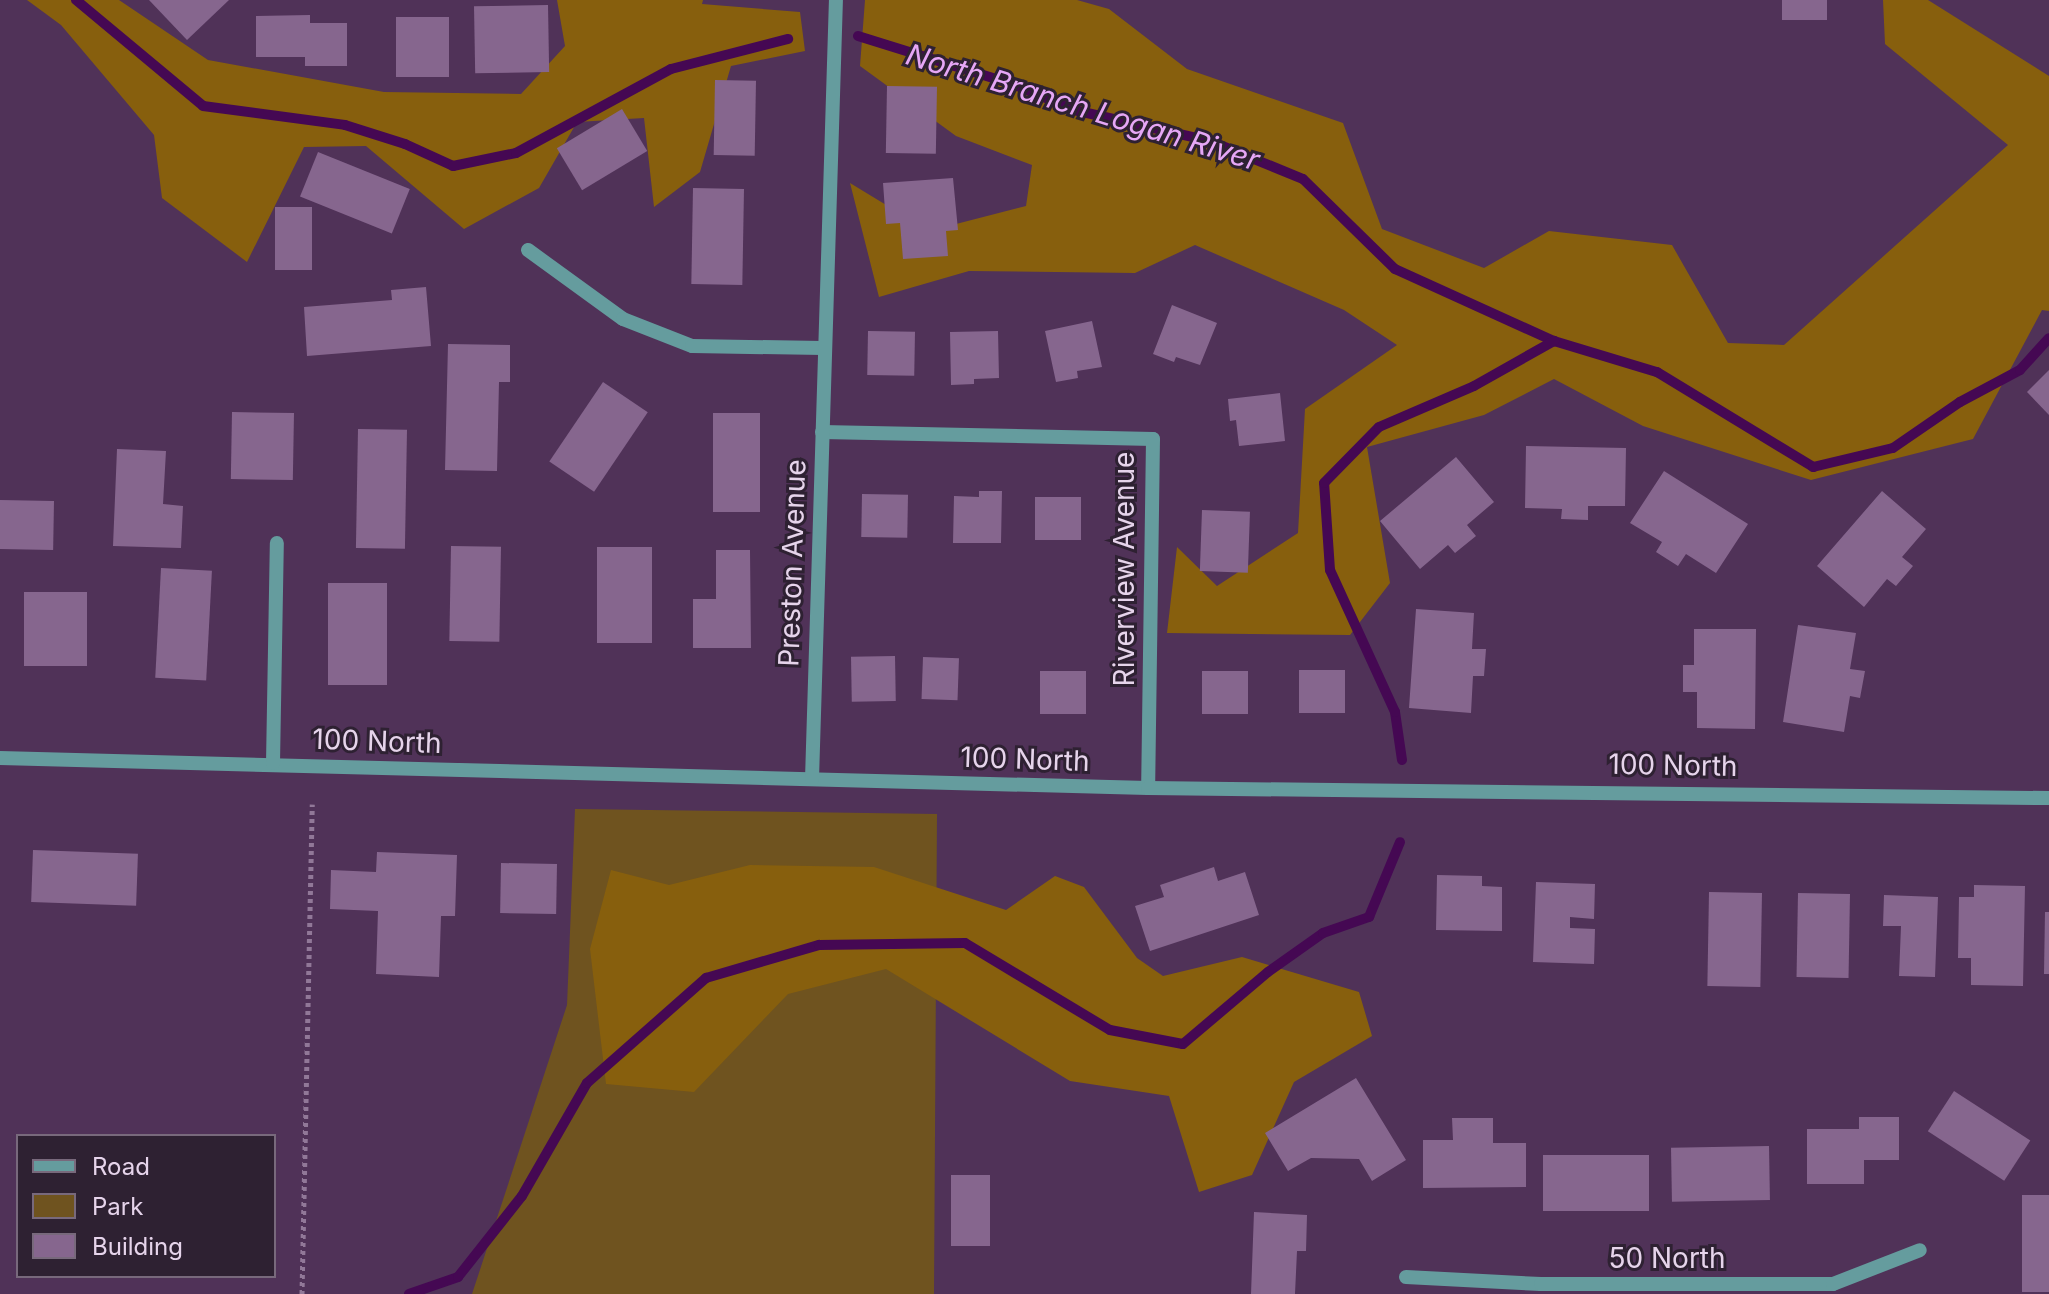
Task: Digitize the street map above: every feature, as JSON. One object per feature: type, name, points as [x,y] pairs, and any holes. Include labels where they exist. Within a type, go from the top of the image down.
[{"type":"street","name":"Preston Avenue","points":[[812,779],[836,0]]},
{"type":"street","points":[[528,250],[623,319],[692,346],[823,348]]},
{"type":"street","name":"Riverview Avenue","points":[[822,432],[1153,439],[1148,788]]},
{"type":"street","points":[[273,763],[277,543]]},
{"type":"street","name":"100 North","points":[[0,758],[1148,788],[1965,794],[2049,798]]},
{"type":"street","name":"50 North","points":[[1406,1277],[1541,1289],[1833,1284],[1920,1250]]},
{"type":"path","points":[[302,1294],[312,804]]},
{"type":"green space","points":[[575,809],[937,814],[934,1294],[472,1294],[567,1005]]},
{"type":"shaded area","points":[[27,0],[119,0],[208,60],[384,92],[521,94],[565,46],[557,0],[703,0],[702,4],[800,12],[805,51],[731,66],[700,172],[654,207],[644,118],[577,122],[539,188],[464,229],[366,146],[304,147],[247,262],[162,198],[154,135],[61,25]]},
{"type":"shaded area","points":[[865,0],[1077,0],[1109,9],[1187,69],[1343,123],[1382,229],[1484,268],[1549,231],[1672,245],[1728,343],[1784,345],[2008,145],[1885,44],[1883,0],[1928,0],[2049,76],[2049,311],[2042,310],[1973,439],[1811,480],[1643,426],[1554,379],[1484,415],[1367,447],[1390,583],[1350,635],[1167,633],[1177,547],[1217,586],[1298,533],[1305,409],[1397,345],[1344,310],[1195,245],[1135,273],[969,271],[879,297],[850,183],[929,231],[1026,206],[1032,165],[956,136],[860,66]]},
{"type":"shaded area","points":[[750,865],[874,867],[1006,910],[1055,876],[1084,887],[1137,958],[1163,976],[1242,957],[1359,992],[1372,1036],[1294,1082],[1252,1175],[1199,1192],[1169,1096],[1070,1081],[886,969],[788,994],[694,1092],[606,1084],[590,949],[611,870],[669,885]]},
{"type":"building","points":[[149,0],[229,0],[187,40]]},
{"type":"building","points":[[1782,0],[1827,0],[1827,20],[1782,20]]},
{"type":"building","points":[[548,5],[549,72],[475,73],[474,6]]},
{"type":"building","points":[[310,15],[310,23],[347,23],[347,66],[305,66],[305,57],[256,57],[256,16]]},
{"type":"building","points":[[396,17],[449,17],[449,77],[396,77]]},
{"type":"building","points":[[715,80],[756,81],[755,156],[714,155]]},
{"type":"building","points":[[887,86],[937,87],[936,154],[886,153]]},
{"type":"building","points":[[622,109],[647,151],[582,190],[557,148]]},
{"type":"building","points":[[318,152],[410,189],[392,234],[300,197]]},
{"type":"building","points":[[953,178],[958,230],[946,231],[948,256],[903,259],[900,223],[886,224],[883,183]]},
{"type":"building","points":[[693,188],[744,189],[742,285],[691,284]]},
{"type":"building","points":[[275,207],[312,207],[312,270],[275,270]]},
{"type":"building","points":[[426,287],[431,346],[307,356],[304,307],[392,300],[391,290]]},
{"type":"building","points":[[1172,305],[1217,323],[1200,365],[1176,357],[1174,362],[1153,354]]},
{"type":"building","points":[[1092,321],[1102,367],[1077,371],[1078,378],[1056,382],[1045,331]]},
{"type":"building","points":[[868,331],[915,332],[914,376],[867,375]]},
{"type":"building","points":[[998,331],[999,378],[974,379],[974,384],[951,385],[950,332]]},
{"type":"building","points":[[448,344],[510,345],[510,382],[499,382],[497,471],[445,470]]},
{"type":"building","points":[[2049,370],[2049,415],[2027,392]]},
{"type":"building","points":[[603,382],[648,412],[594,492],[549,462]]},
{"type":"building","points":[[1280,393],[1285,441],[1239,446],[1236,420],[1230,421],[1228,399]]},
{"type":"building","points":[[232,412],[294,413],[293,480],[231,479]]},
{"type":"building","points":[[713,413],[760,413],[760,512],[713,512]]},
{"type":"building","points":[[358,429],[407,430],[405,549],[356,548]]},
{"type":"building","points":[[1526,446],[1626,448],[1625,506],[1588,506],[1588,520],[1561,519],[1562,509],[1525,508]]},
{"type":"building","points":[[117,449],[166,451],[163,504],[183,506],[181,548],[113,546]]},
{"type":"building","points":[[1456,457],[1494,502],[1467,525],[1476,536],[1455,553],[1448,545],[1420,569],[1380,521]]},
{"type":"building","points":[[1664,471],[1748,524],[1716,573],[1686,554],[1678,566],[1656,552],[1662,542],[1630,523]]},
{"type":"building","points":[[979,491],[1002,491],[1001,543],[953,543],[954,496],[979,497]]},
{"type":"building","points":[[1882,491],[1926,529],[1902,557],[1913,566],[1896,586],[1887,579],[1864,607],[1817,566]]},
{"type":"building","points":[[862,494],[908,495],[907,538],[861,537]]},
{"type":"building","points":[[1035,497],[1081,497],[1081,540],[1035,540]]},
{"type":"building","points":[[0,500],[54,501],[53,550],[0,549]]},
{"type":"building","points":[[1202,510],[1250,512],[1248,573],[1200,571]]},
{"type":"building","points":[[451,546],[501,547],[499,642],[449,641]]},
{"type":"building","points":[[597,547],[652,547],[652,643],[597,643]]},
{"type":"building","points":[[716,550],[750,550],[751,648],[693,648],[693,599],[716,599]]},
{"type":"building","points":[[161,568],[212,571],[206,681],[155,678]]},
{"type":"building","points":[[328,583],[387,583],[387,685],[328,685]]},
{"type":"building","points":[[24,592],[87,592],[87,666],[24,666]]},
{"type":"building","points":[[1416,609],[1474,613],[1472,649],[1486,649],[1484,676],[1473,676],[1471,713],[1409,708]]},
{"type":"building","points":[[1798,625],[1856,633],[1850,669],[1865,671],[1860,698],[1850,696],[1844,732],[1783,722]]},
{"type":"building","points":[[1694,629],[1756,629],[1755,729],[1697,728],[1697,692],[1683,692],[1683,665],[1694,665]]},
{"type":"building","points":[[895,656],[896,701],[852,702],[851,657]]},
{"type":"building","points":[[923,657],[959,658],[958,700],[922,699]]},
{"type":"building","points":[[1299,670],[1345,670],[1345,713],[1299,713]]},
{"type":"building","points":[[1040,671],[1086,671],[1086,714],[1040,714]]},
{"type":"building","points":[[1202,671],[1248,671],[1248,714],[1202,714]]},
{"type":"building","points":[[33,850],[138,854],[136,906],[31,902]]},
{"type":"building","points":[[377,852],[457,855],[455,916],[441,916],[439,977],[376,974],[378,911],[330,909],[331,870],[376,872]]},
{"type":"building","points":[[501,863],[557,864],[556,914],[500,913]]},
{"type":"building","points":[[1214,867],[1218,881],[1245,872],[1259,915],[1150,951],[1135,906],[1164,897],[1160,885]]},
{"type":"building","points":[[1437,875],[1482,876],[1482,886],[1502,887],[1502,931],[1436,930]]},
{"type":"building","points":[[1536,882],[1595,884],[1594,919],[1570,917],[1570,928],[1595,929],[1594,964],[1533,962]]},
{"type":"building","points":[[1974,885],[2025,886],[2023,986],[1971,985],[1971,958],[1958,958],[1959,897],[1974,897]]},
{"type":"building","points":[[1709,892],[1762,893],[1760,987],[1707,986]]},
{"type":"building","points":[[1798,893],[1850,894],[1849,978],[1797,977]]},
{"type":"building","points":[[1884,895],[1938,897],[1935,977],[1899,976],[1901,926],[1883,926]]},
{"type":"building","points":[[2045,912],[2049,912],[2049,974],[2044,974]]},
{"type":"building","points":[[1356,1078],[1406,1160],[1372,1181],[1359,1159],[1311,1158],[1288,1171],[1265,1133]]},
{"type":"building","points":[[1954,1091],[2030,1141],[2004,1181],[1928,1131]]},
{"type":"building","points":[[1859,1117],[1899,1117],[1899,1160],[1864,1160],[1864,1184],[1807,1184],[1807,1129],[1859,1129]]},
{"type":"building","points":[[1452,1118],[1493,1118],[1493,1143],[1526,1143],[1526,1187],[1423,1188],[1423,1140],[1453,1140]]},
{"type":"building","points":[[1769,1146],[1770,1200],[1672,1202],[1671,1148]]},
{"type":"building","points":[[1543,1155],[1649,1155],[1649,1211],[1543,1211]]},
{"type":"building","points":[[951,1175],[990,1175],[990,1246],[951,1246]]},
{"type":"building","points":[[2022,1195],[2049,1195],[2049,1292],[2022,1292]]},
{"type":"building","points":[[1254,1212],[1307,1215],[1306,1251],[1297,1251],[1295,1294],[1251,1294]]},
{"type":"waterway","name":"North Branch Logan River","points":[[76,0],[203,106],[345,125],[405,144],[453,166],[516,153],[671,69],[788,39]]},
{"type":"waterway","name":"North Branch Logan River","points":[[858,36],[1015,85],[1074,110],[1210,141],[1303,179],[1395,269],[1554,341],[1657,372],[1813,467],[1893,448],[1960,402],[2020,370],[2049,338]]},
{"type":"waterway","points":[[1402,760],[1395,712],[1330,570],[1324,483],[1379,427],[1474,386],[1554,341]]},
{"type":"waterway","points":[[409,1294],[458,1277],[522,1196],[587,1083],[706,978],[819,945],[965,943],[1110,1030],[1183,1044],[1268,972],[1323,933],[1369,917],[1400,842]]}]
